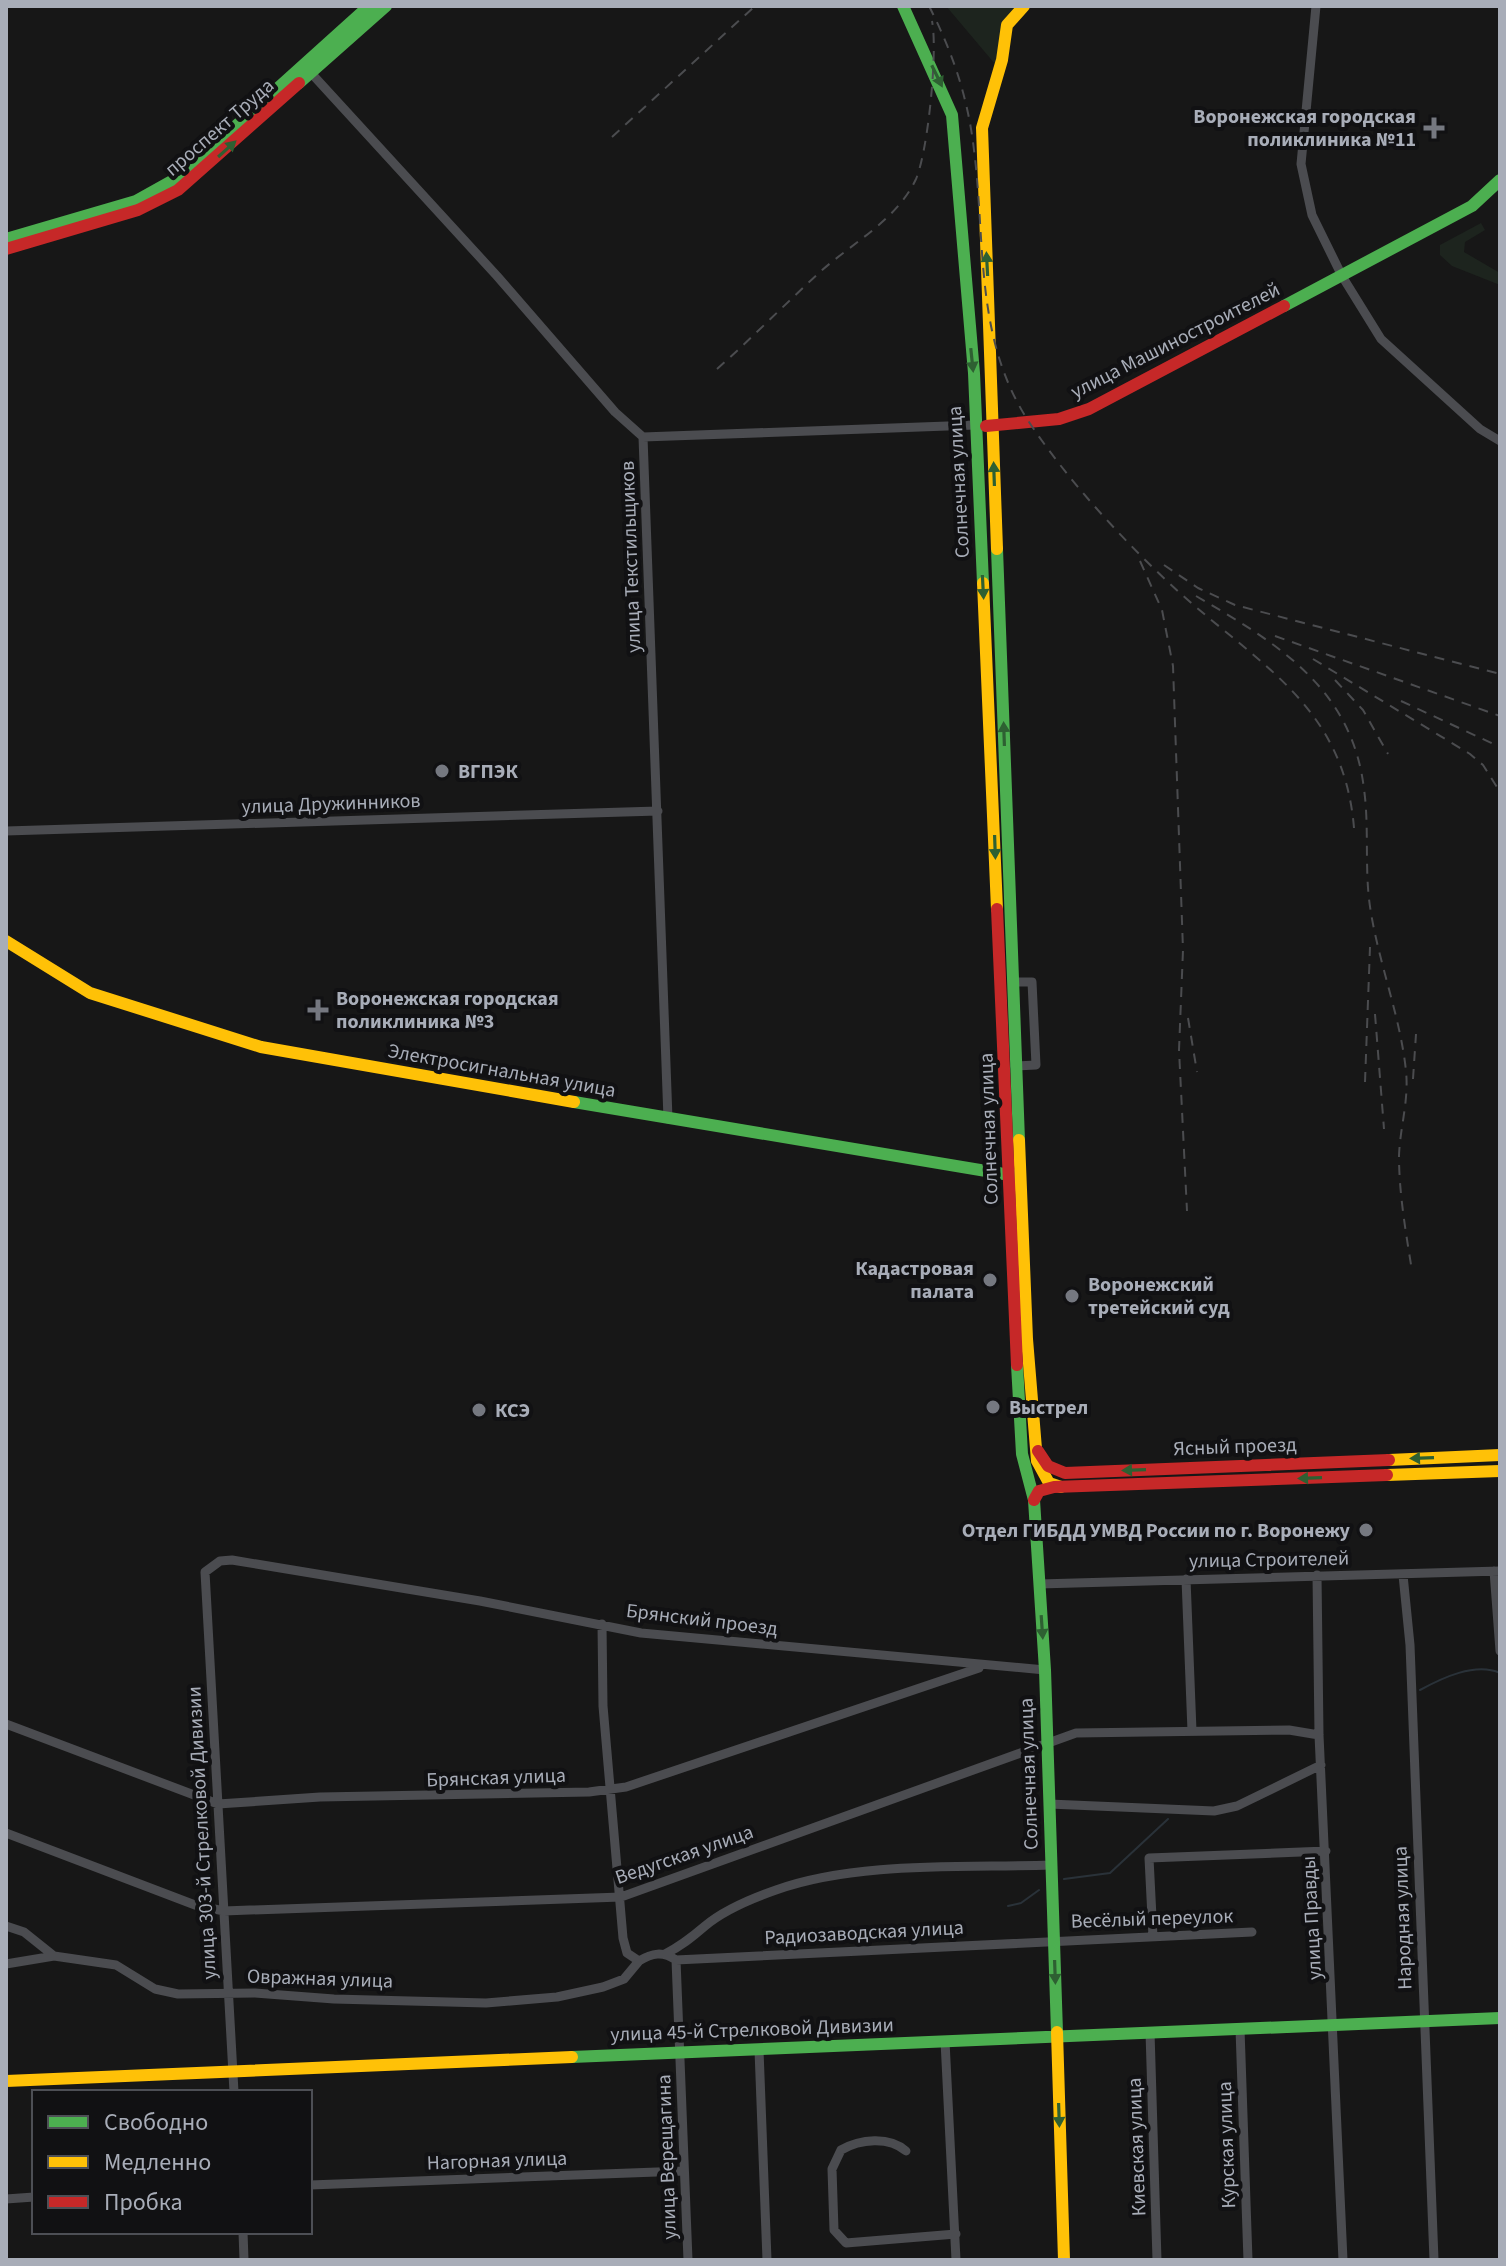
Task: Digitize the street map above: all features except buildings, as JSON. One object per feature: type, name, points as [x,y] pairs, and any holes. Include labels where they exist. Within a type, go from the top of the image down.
[{"type":"main road","name":"проспект Труда","points":[[6,239],[138,210],[178,190],[369,6]]},
{"type":"main road","name":"проспект Труда","points":[[307,69],[386,6]]},
{"type":"main road","name":"Солнечная улица","points":[[903,6],[952,115],[975,425],[1015,1176],[1037,1447]]},
{"type":"main road","name":"Солнечная улица","points":[[1024,6],[1007,25],[1002,60],[982,128],[1014,982],[1022,1454],[1034,1500],[1045,1670],[1064,2260]]},
{"type":"main road","name":"улица Машиностроителей","points":[[975,425],[1059,419],[1089,409],[1472,206],[1500,180]]},
{"type":"main road","name":"проспект Труда","points":[[6,249],[47,232]]},
{"type":"main road","points":[[967,312],[989,312]]},
{"type":"main road","name":"Электросигнальная улица","points":[[6,941],[90,993],[261,1047],[1015,1176]]},
{"type":"main road","points":[[1037,1447],[1040,1472],[1049,1483],[1061,1487]]},
{"type":"main road","name":"Ясный проезд","points":[[1037,1447],[1048,1466],[1065,1473],[1500,1455]]},
{"type":"main road","name":"Ясный проезд","points":[[1034,1500],[1045,1488],[1061,1487],[1500,1471]]},
{"type":"main road","name":"улица 45-й Стрелковой Дивизии","points":[[6,2081],[1500,2018]]},
{"type":"street","points":[[1316,6],[1301,164],[1312,215],[1342,276],[1381,339],[1480,429],[1500,441]]},
{"type":"street","name":"улица Текстильщиков","points":[[307,69],[615,412],[643,437],[668,1119]]},
{"type":"street","name":"улица Машиностроителей","points":[[643,437],[975,425]]},
{"type":"street","name":"улица Дружинников","points":[[6,831],[658,811]]},
{"type":"street","points":[[1014,982],[1032,982],[1036,1065],[1015,1066]]},
{"type":"street","name":"Брянский проезд","points":[[205,1572],[220,1561],[232,1560],[667,1636],[983,1667],[1045,1670]]},
{"type":"street","points":[[1497,1571],[1500,1651]]},
{"type":"street","name":"улица Строителей","points":[[1039,1584],[1497,1571]]},
{"type":"street","name":"улица 303-й Стрелковой Дивизии","points":[[205,1572],[234,2090]]},
{"type":"street","name":"улица Правды","points":[[1317,1575],[1319,1735],[1343,2260]]},
{"type":"street","name":"Народная улица","points":[[1403,1575],[1410,1645],[1434,2260]]},
{"type":"street","points":[[1186,1579],[1192,1731]]},
{"type":"street","points":[[602,1624],[603,1706],[613,1790],[623,1938],[627,1953],[639,1961],[654,1954],[665,1954],[688,1942],[705,1926],[729,1911],[777,1889],[807,1882],[866,1872],[1051,1865]]},
{"type":"street","name":"Брянская улица","points":[[6,1724],[218,1804],[320,1797],[440,1797],[613,1790],[983,1667]]},
{"type":"street","name":"Ведугская улица","points":[[6,1833],[195,1905],[224,1911],[621,1897],[1088,1732],[1289,1730],[1319,1735]]},
{"type":"street","points":[[1049,1804],[1214,1811],[1237,1806],[1321,1765]]},
{"type":"street","points":[[1153,1937],[1149,1858],[1326,1851]]},
{"type":"street","name":"Овражная улица","points":[[6,1926],[24,1932],[54,1956],[116,1965],[165,1992],[486,2003],[529,2000],[603,1987],[624,1979],[639,1961]]},
{"type":"street","name":"Весёлый переулок","points":[[1054,1940],[1252,1932]]},
{"type":"street","name":"Радиозаводская улица","points":[[676,1960],[1054,1940]]},
{"type":"street","points":[[665,1954],[676,1960]]},
{"type":"street","points":[[6,1964],[54,1956]]},
{"type":"street","name":"улица Верещагина","points":[[676,1960],[688,2260]]},
{"type":"street","name":"Курская улица","points":[[1240,2029],[1248,2260]]},
{"type":"street","name":"Киевская улица","points":[[1150,2032],[1157,2260]]},
{"type":"street","points":[[945,2041],[956,2260]]},
{"type":"street","points":[[759,2050],[767,2260]]},
{"type":"street","points":[[906,2151],[891,2141],[859,2142],[841,2150],[832,2169],[834,2230],[838,2239],[846,2243],[956,2234]]},
{"type":"street","name":"Нагорная улица","points":[[312,2185],[684,2171]]},
{"type":"street","points":[[6,2199],[32,2197]]},
{"type":"street","points":[[243,2234],[244,2260]]},
{"type":"shaded area","points":[[946,6],[1021,6],[995,64]]},
{"type":"shaded area","points":[[1481,223],[1485,230],[1465,242],[1464,252],[1500,273],[1500,285],[1452,266],[1440,255],[1440,245]]},
{"type":"waterway","points":[[1420,1690],[1448,1676],[1470,1670],[1500,1673]]},
{"type":"waterway","points":[[1064,1879],[1110,1873],[1168,1819]]},
{"type":"waterway","points":[[1008,1906],[1021,1903],[1039,1890]]},
{"type":"railway","points":[[612,137],[755,6]]},
{"type":"railway","points":[[929,6],[952,59],[968,112],[991,326],[1013,393],[1046,447],[1120,534],[1180,593],[1294,692],[1316,720],[1334,750],[1347,786],[1354,828]]},
{"type":"railway","points":[[717,369],[820,272],[886,219],[908,194],[916,179],[928,125],[934,54],[932,21]]},
{"type":"railway","points":[[1140,561],[1162,610],[1173,666],[1183,950],[1179,1050],[1187,1211]]},
{"type":"railway","points":[[1164,565],[1198,588],[1235,605],[1500,674]]},
{"type":"railway","points":[[1196,596],[1255,632],[1306,672],[1327,696],[1344,723],[1357,754],[1364,789],[1372,921],[1399,1028],[1406,1071],[1399,1170],[1412,1271]]},
{"type":"railway","points":[[1275,636],[1500,716]]},
{"type":"railway","points":[[1313,659],[1470,754],[1483,765],[1500,792]]},
{"type":"railway","points":[[1335,680],[1363,710],[1388,754]]},
{"type":"railway","points":[[1401,701],[1500,747]]},
{"type":"railway","points":[[1365,1082],[1370,947]]},
{"type":"railway","points":[[1375,1014],[1384,1129]]},
{"type":"railway","points":[[1188,1018],[1197,1072]]},
{"type":"railway","points":[[1413,1079],[1416,1034]]},
{"type":"traffic: fast","points":[[6,239],[136,201],[179,177],[369,6]]},
{"type":"traffic: fast","points":[[299,83],[386,6]]},
{"type":"traffic: fast","points":[[903,6],[952,115],[974,373],[983,583]]},
{"type":"traffic: fast","points":[[1284,306],[1472,206],[1500,180]]},
{"type":"traffic: fast","points":[[997,549],[1019,1140]]},
{"type":"traffic: fast","points":[[574,1102],[1016,1176]]},
{"type":"traffic: fast","points":[[1017,1365],[1022,1454],[1034,1500],[1045,1670],[1057,2032]]},
{"type":"traffic: fast","points":[[572,2057],[1500,2018]]},
{"type":"traffic: slow","points":[[997,549],[982,128],[1002,60],[1007,25],[1024,6]]},
{"type":"traffic: slow","points":[[983,583],[997,909]]},
{"type":"traffic: slow","points":[[6,941],[90,993],[261,1047],[574,1102]]},
{"type":"traffic: slow","points":[[1019,1140],[1027,1339],[1037,1461],[1049,1483],[1061,1487]]},
{"type":"traffic: slow","points":[[1389,1460],[1500,1455]]},
{"type":"traffic: slow","points":[[1387,1475],[1500,1471]]},
{"type":"traffic: slow","points":[[1057,2032],[1064,2260]]},
{"type":"traffic: slow","points":[[6,2081],[572,2057]]},
{"type":"traffic: jam","points":[[6,249],[138,210],[178,190],[299,83]]},
{"type":"traffic: jam","points":[[986,426],[1059,419],[1089,409],[1284,306]]},
{"type":"traffic: jam","points":[[997,909],[1017,1365]]},
{"type":"traffic: jam","points":[[1038,1451],[1048,1466],[1065,1473],[1389,1460]]},
{"type":"traffic: jam","points":[[1034,1500],[1039,1491],[1054,1487],[1387,1475]]},
{"type":"place","name":"Воронежская городская поликлиника №11","points":[[1434,128]]},
{"type":"place","name":"ВГПЭК","points":[[442,771]]},
{"type":"place","name":"Воронежская городская поликлиника №3","points":[[318,1010]]},
{"type":"place","name":"Кадастровая палата","points":[[990,1280]]},
{"type":"place","name":"Воронежский третейский суд","points":[[1072,1296]]},
{"type":"place","name":"Выстрел","points":[[993,1407]]},
{"type":"place","name":"КСЭ","points":[[479,1410]]},
{"type":"place","name":"Отдел ГИБДД УМВД России по г. Воронежу","points":[[1366,1530]]}]
